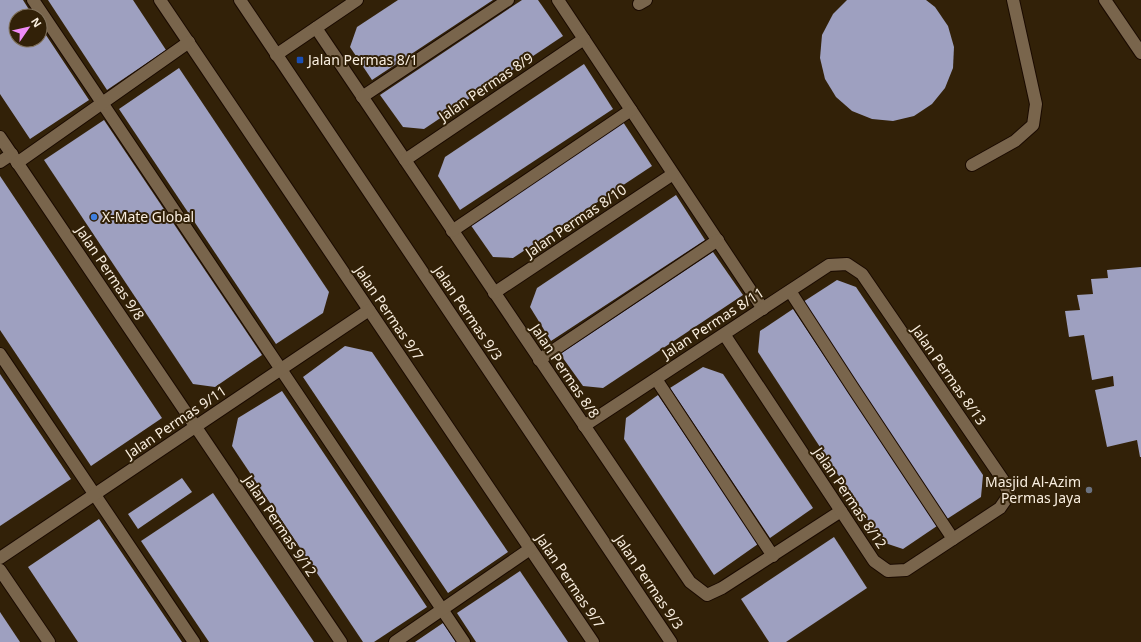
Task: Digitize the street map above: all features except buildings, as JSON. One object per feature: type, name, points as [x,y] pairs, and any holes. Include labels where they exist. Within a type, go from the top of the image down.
[{"type":"street","points":[[33,0],[464,642]]},
{"type":"street","name":"Jalan Permas 9/7","points":[[160,0],[593,642]]},
{"type":"street","name":"Jalan Permas 9/3","points":[[240,0],[671,642]]},
{"type":"street","points":[[276,55],[357,0]]},
{"type":"street","points":[[362,97],[508,0]]},
{"type":"street","points":[[558,0],[763,309]]},
{"type":"street","points":[[972,165],[1015,141],[1033,125],[1036,104],[1013,0]]},
{"type":"street","points":[[1105,0],[1141,53]]},
{"type":"street","name":"Jalan Permas 8/8","points":[[316,28],[690,582],[706,595],[722,588],[841,511]]},
{"type":"street","name":"Jalan Permas 8/9","points":[[405,160],[584,39]]},
{"type":"street","points":[[0,162],[15,159],[102,103],[189,42]]},
{"type":"street","points":[[452,231],[631,110]]},
{"type":"street","name":"Jalan Permas 9/8","points":[[0,136],[195,427]]},
{"type":"street","name":"Jalan Permas 8/10","points":[[494,293],[673,174]]},
{"type":"street","points":[[540,360],[718,240]]},
{"type":"street","name":"Jalan Permas 8/11","points":[[584,426],[830,265],[847,264],[862,274]]},
{"type":"street","name":"Jalan Permas 8/13","points":[[862,274],[1003,480],[1009,495]]},
{"type":"street","points":[[790,291],[852,388],[953,540]]},
{"type":"street","name":"Jalan Permas 9/11","points":[[0,558],[369,310]]},
{"type":"street","name":"Jalan Permas 8/12","points":[[724,334],[874,561],[888,571],[906,570],[1000,508],[1009,495]]},
{"type":"street","points":[[0,354],[194,642]]},
{"type":"street","points":[[656,379],[773,556]]},
{"type":"street","name":"Jalan Permas 9/12","points":[[195,427],[341,642]]},
{"type":"street","points":[[395,642],[530,549]]},
{"type":"street","points":[[0,570],[49,642]]},
{"type":"place","name":"Jalan Permas 8/1","points":[[300,60]]},
{"type":"place","name":"X-Mate Global","points":[[94,217]]},
{"type":"place","name":"Masjid Al-Azim Permas Jaya","points":[[1089,490]]}]
